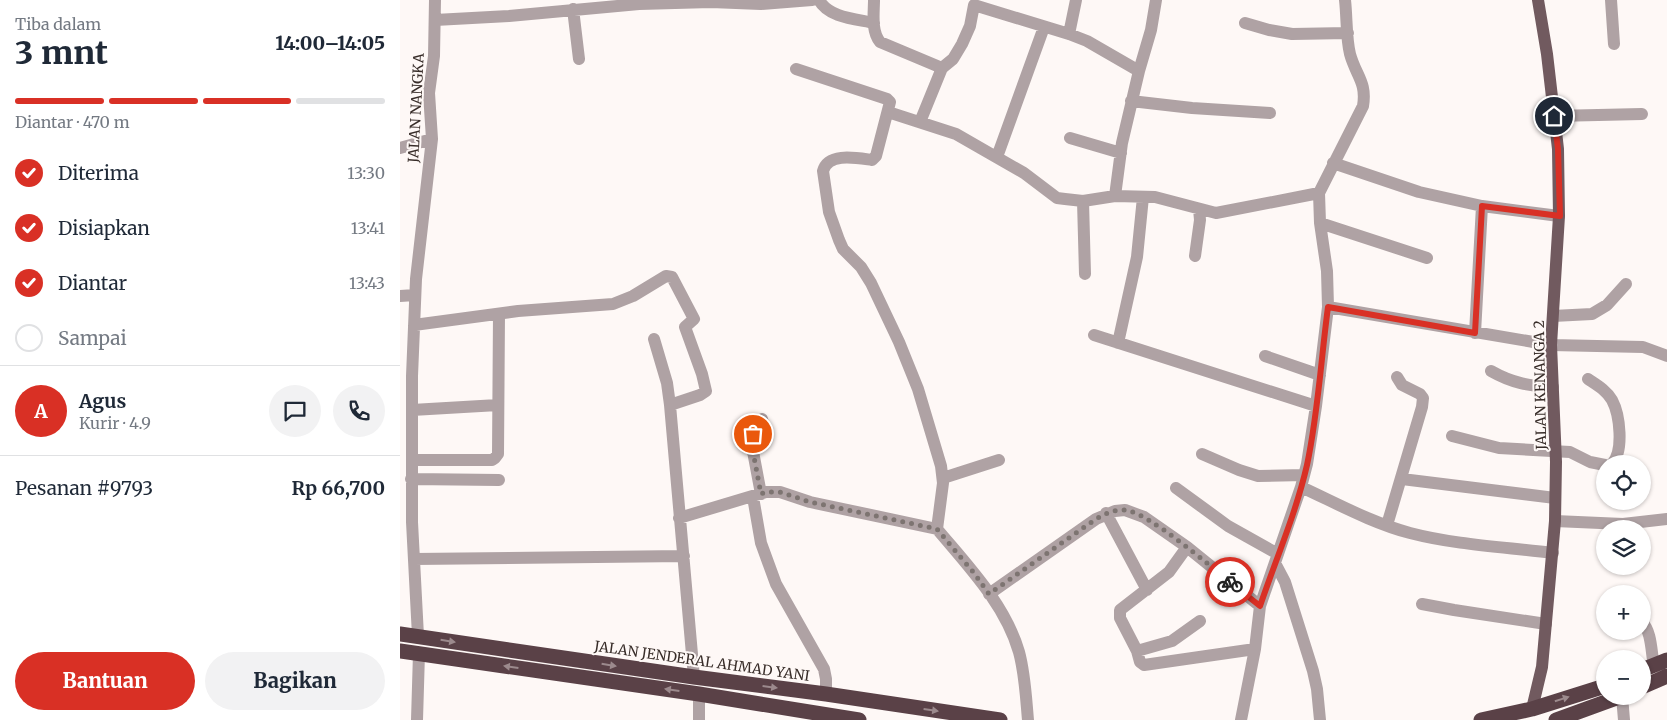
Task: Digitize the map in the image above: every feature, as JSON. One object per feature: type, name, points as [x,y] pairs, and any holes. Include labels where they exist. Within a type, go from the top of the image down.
[{"type":"highway","name":"JALAN JENDERAL AHMAD YANI","points":[[400,634],[694,678],[826,694],[1000,720]]},
{"type":"highway","points":[[418,636],[419,653]]},
{"type":"highway","points":[[400,651],[699,694],[859,720]]},
{"type":"highway","points":[[1651,683],[1667,676]]},
{"type":"highway","points":[[1481,720],[1531,714],[1596,689]]},
{"type":"highway","points":[[1556,720],[1597,705]]},
{"type":"main road","name":"JALAN KENANGA 2","points":[[1531,714],[1542,667],[1555,521],[1556,451],[1551,345],[1560,216],[1558,149],[1547,54],[1538,0]]},
{"type":"street","name":"JALAN NANGKA","points":[[418,636],[414,559],[406,522],[412,479],[416,295],[432,139],[429,94],[434,56],[435,0]]},
{"type":"street","points":[[435,20],[509,16],[639,4],[712,2],[761,4],[812,0]]},
{"type":"street","points":[[819,0],[822,5],[834,13],[874,23]]},
{"type":"street","points":[[874,0],[874,23],[876,35],[880,42],[942,68]]},
{"type":"street","points":[[1070,34],[1076,0]]},
{"type":"street","points":[[1115,196],[1131,101],[1151,30],[1156,0]]},
{"type":"street","points":[[1241,720],[1255,649],[1260,606],[1303,481],[1316,406],[1328,307],[1327,271],[1320,223],[1319,193],[1363,106],[1365,93],[1351,56],[1345,0]]},
{"type":"street","points":[[1611,0],[1614,44]]},
{"type":"street","points":[[920,122],[942,68],[953,59],[970,26],[970,2],[1070,34],[1139,71]]},
{"type":"street","points":[[574,9],[580,59]]},
{"type":"street","points":[[1246,23],[1287,34],[1348,33]]},
{"type":"street","points":[[998,157],[1044,27]]},
{"type":"street","points":[[796,69],[887,99],[890,104],[876,156],[872,160],[841,158],[828,162],[823,171],[829,212],[843,249],[861,267],[871,283],[899,342],[918,389],[943,478],[937,529]]},
{"type":"street","points":[[1131,101],[1192,108],[1270,113]]},
{"type":"street","points":[[888,112],[956,134],[1036,181],[1057,198],[1083,201],[1115,196],[1165,198],[1199,209],[1224,213],[1319,193]]},
{"type":"street","points":[[1554,116],[1642,114]]},
{"type":"street","points":[[1070,138],[1121,153]]},
{"type":"street","points":[[400,148],[432,139]]},
{"type":"street","points":[[1333,163],[1419,192],[1482,206],[1560,216]]},
{"type":"street","points":[[1118,343],[1138,257],[1143,197]]},
{"type":"street","points":[[1083,201],[1085,274]]},
{"type":"street","points":[[1475,333],[1482,206]]},
{"type":"street","points":[[1195,256],[1200,220],[1199,209]]},
{"type":"street","points":[[1320,223],[1427,258]]},
{"type":"street","points":[[414,326],[498,314],[613,304],[633,296],[666,276],[672,277],[694,319],[685,327],[706,391],[700,395],[670,400]]},
{"type":"street","points":[[1553,316],[1592,314],[1607,305],[1626,284]]},
{"type":"street","points":[[400,296],[416,295]]},
{"type":"street","points":[[1328,307],[1551,345],[1639,346],[1667,356]]},
{"type":"street","points":[[412,460],[492,460],[498,454],[498,314]]},
{"type":"street","points":[[1094,335],[1316,406]]},
{"type":"street","points":[[654,338],[670,400],[694,678]]},
{"type":"street","points":[[1265,356],[1320,375]]},
{"type":"street","points":[[1491,371],[1514,382],[1528,386],[1553,387]]},
{"type":"street","points":[[1387,525],[1402,479],[1423,398],[1420,394],[1402,385],[1397,376]]},
{"type":"street","points":[[1588,379],[1604,389],[1612,400],[1619,419],[1618,455]]},
{"type":"street","points":[[412,410],[498,405]]},
{"type":"street","points":[[762,419],[764,428],[753,434],[751,441],[761,543],[779,591],[824,669],[826,694]]},
{"type":"street","points":[[1452,436],[1499,448],[1570,452],[1596,463]]},
{"type":"street","points":[[1202,454],[1258,476],[1303,481],[1387,525],[1409,533],[1437,539],[1553,553]]},
{"type":"street","points":[[943,478],[999,460]]},
{"type":"street","points":[[412,479],[499,480]]},
{"type":"street","points":[[1402,479],[1555,498]]},
{"type":"street","points":[[1176,488],[1276,558],[1313,670],[1320,720]]},
{"type":"street","points":[[679,518],[766,492],[780,492],[810,502],[937,529],[974,573],[1009,626],[1019,652],[1028,720]]},
{"type":"street","points":[[989,594],[1096,519],[1116,510],[1125,510],[1144,517],[1187,547],[1260,606]]},
{"type":"street","points":[[1106,514],[1147,590]]},
{"type":"street","points":[[1555,521],[1623,524],[1667,519]]},
{"type":"street","points":[[1187,547],[1172,568],[1119,612],[1140,662],[1144,665],[1255,649]]},
{"type":"street","points":[[414,559],[684,556]]},
{"type":"street","points":[[1422,604],[1546,624]]},
{"type":"street","points":[[1137,651],[1172,641],[1200,621]]},
{"type":"street","points":[[1650,640],[1654,665]]},
{"type":"street","points":[[413,719],[419,653]]},
{"type":"street","points":[[699,694],[699,720]]},
{"type":"street","points":[[1623,705],[1624,720]]},
{"type":"way so far","points":[[753,434],[751,441],[761,494],[780,492],[810,502],[937,529],[989,594],[1096,519],[1116,510],[1125,510],[1144,517],[1187,547],[1230,582]]},
{"type":"route","points":[[1230,582],[1260,606],[1307,464],[1328,307],[1475,333],[1482,206],[1560,216],[1558,149],[1554,116]]}]
